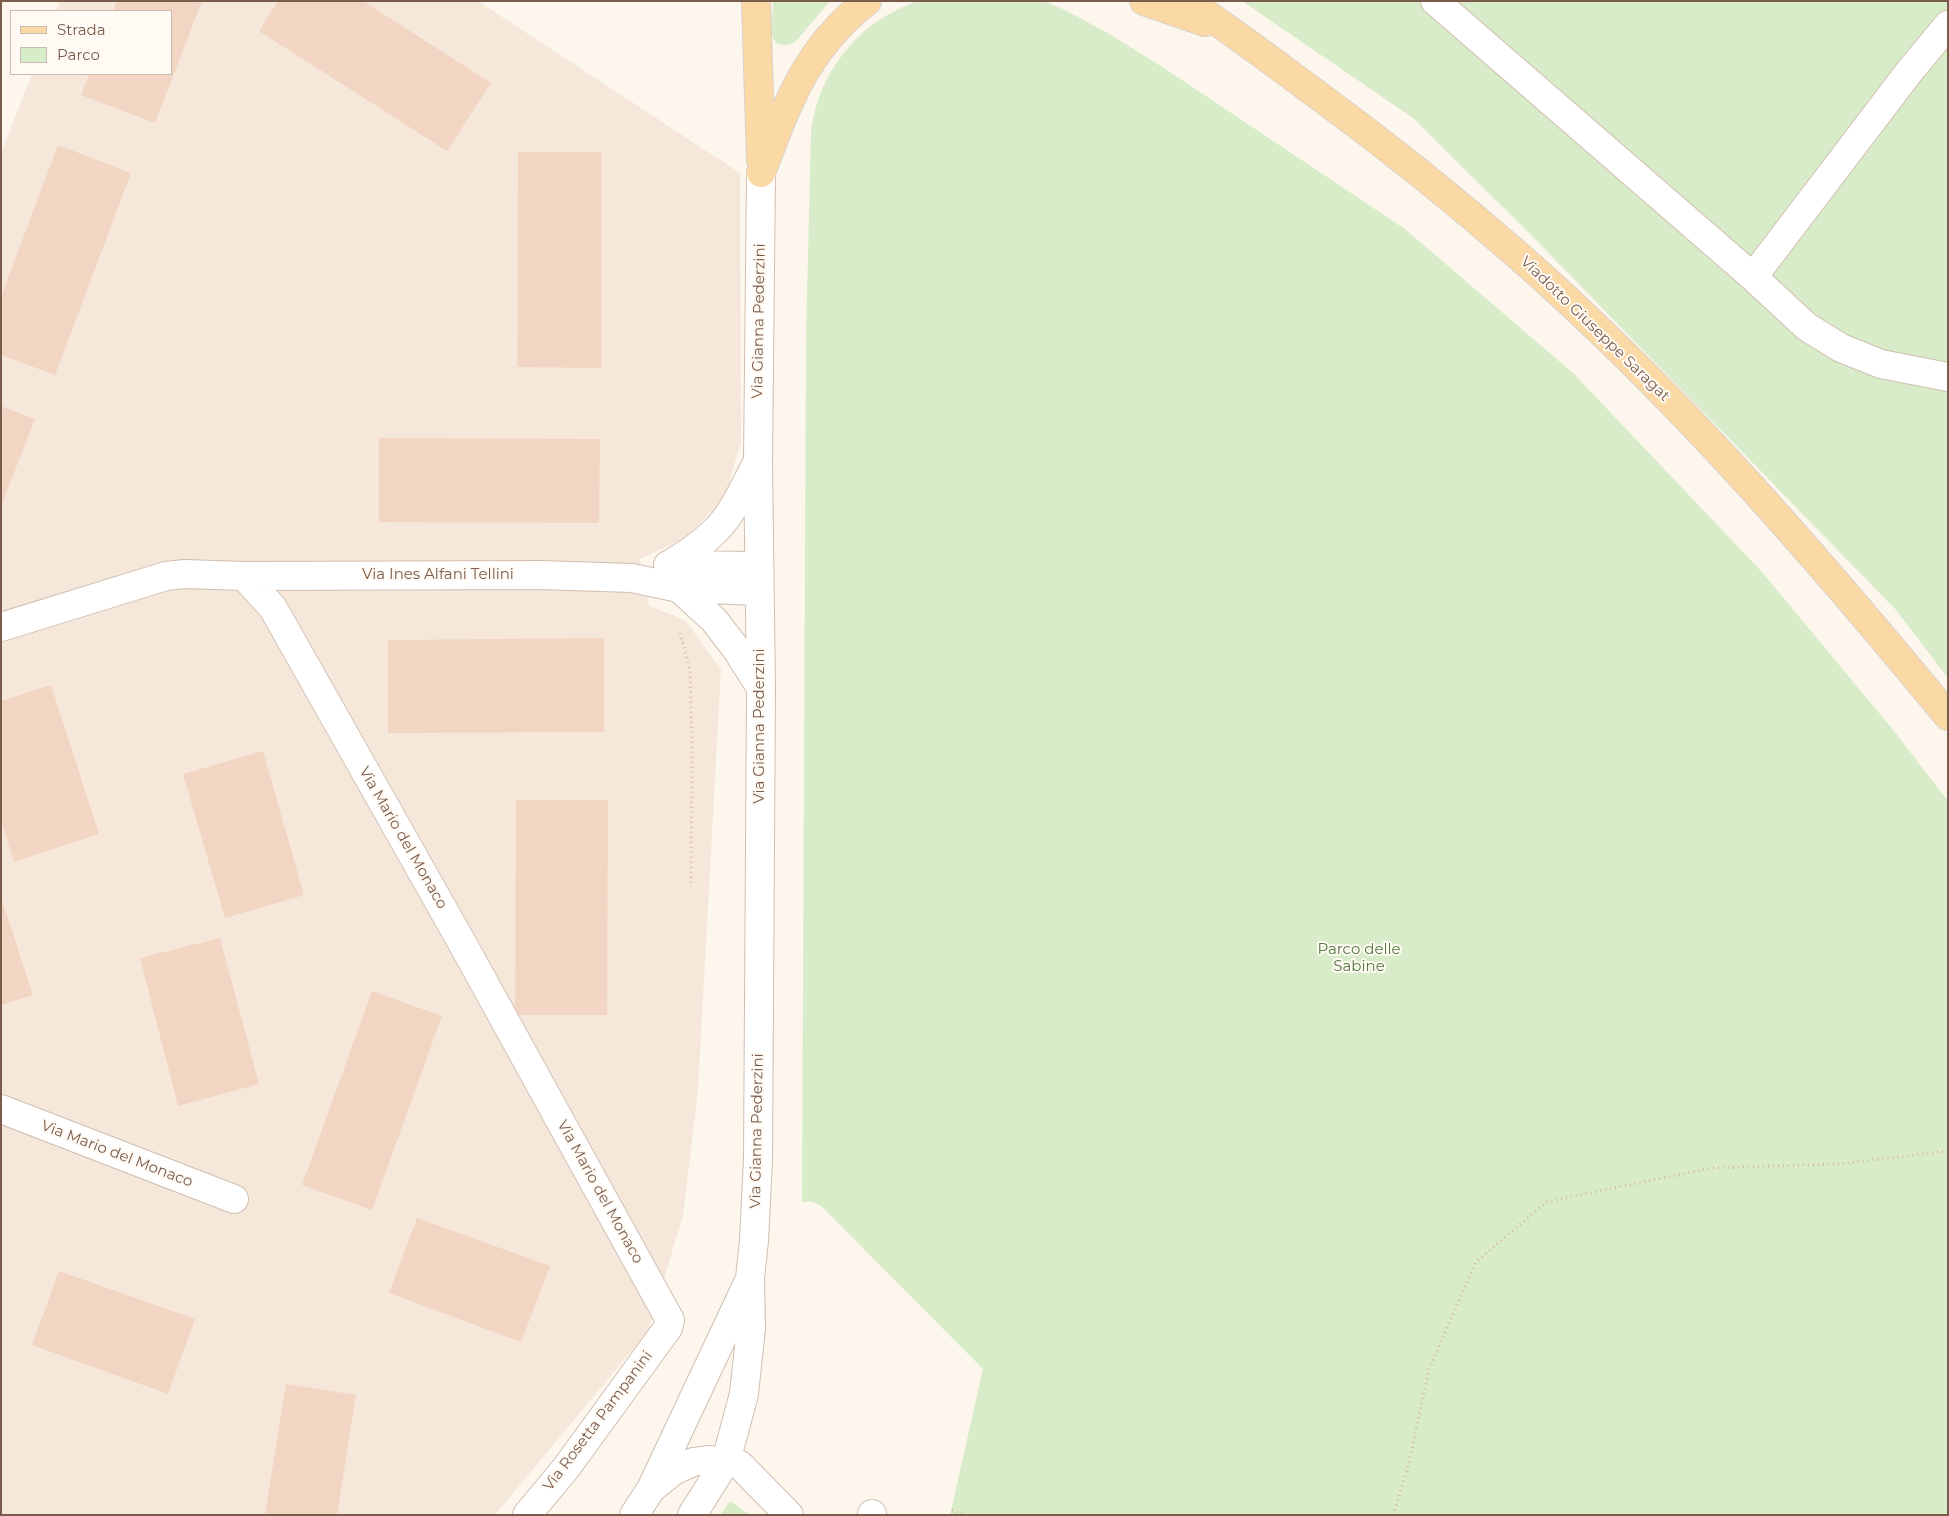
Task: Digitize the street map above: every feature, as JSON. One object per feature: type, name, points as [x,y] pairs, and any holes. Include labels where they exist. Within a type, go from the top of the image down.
[{"type":"main road","points":[[756,1],[761,173]]},
{"type":"main road","points":[[761,173],[785,111],[805,69],[838,26],[867,1]]},
{"type":"main road","points":[[1144,1],[1230,31]]},
{"type":"main road","name":"Viadotto Giuseppe Saragat","points":[[1203,5],[1230,31],[1384,145],[1485,227],[1581,313],[1706,438],[1771,509],[1866,616],[1948,716]]},
{"type":"street","points":[[1435,1],[1753,277],[1807,328],[1841,348],[1881,364],[1948,377]]},
{"type":"street","points":[[1753,277],[1909,72],[1948,25]]},
{"type":"street","name":"Via Gianna Pederzini","points":[[692,1515],[726,1461],[744,1394],[751,1328],[750,1278],[758,1159],[760,688],[758,462],[761,173]]},
{"type":"street","points":[[758,462],[741,493],[717,529],[694,550],[674,576],[714,620],[760,688]]},
{"type":"street","points":[[1,627],[176,574],[244,576]]},
{"type":"street","name":"Via Ines Alfani Tellini","points":[[244,576],[540,575],[632,578],[674,576],[759,578]]},
{"type":"street","name":"Via Mario del Monaco","points":[[244,576],[272,608],[456,932],[670,1320],[668,1328]]},
{"type":"street","name":"Via Mario del Monaco","points":[[1,1109],[234,1199]]},
{"type":"street","name":"Via Gianna Pederzini","points":[[634,1515],[651,1489],[750,1278]]},
{"type":"street","name":"Via Rosetta Pampanini","points":[[527,1515],[566,1468],[668,1328]]},
{"type":"street","points":[[651,1489],[673,1471],[693,1462],[726,1461],[740,1465],[789,1515]]},
{"type":"path","points":[[677,624],[690,670],[692,744],[691,887]]},
{"type":"path","points":[[1393,1515],[1407,1471],[1430,1369],[1476,1262],[1546,1202],[1710,1168],[1838,1164],[1948,1151]]},
{"type":"path","points":[[954,1512],[965,1515]]},
{"type":"shaded area","points":[[60,1],[478,1],[740,173],[741,442],[725,497],[686,538],[640,559],[649,606],[685,620],[721,669],[698,1090],[683,1216],[648,1331],[495,1515],[1,1515],[1,153],[32,75],[172,75],[172,10],[56,10]]},
{"type":"green space","points":[[773,1],[830,1],[797,40],[790,44],[782,45],[777,43],[772,33]]},
{"type":"green space","name":"Parco delle Sabine","points":[[916,1],[1044,1],[1065,10],[1106,32],[1164,68],[1405,229],[1573,373],[1762,572],[1894,731],[1948,801],[1948,1515],[950,1515],[983,1369],[821,1206],[812,1202],[802,1203],[806,335],[811,133],[823,87],[830,73],[848,48],[877,21]]},
{"type":"green space","points":[[1242,1],[1948,1],[1948,678],[1896,610],[1535,239],[1413,118]]},
{"type":"green space","points":[[730,1501],[750,1515],[720,1515]]},
{"type":"building","points":[[117,1],[202,1],[155,123],[81,95],[89,75],[172,75],[172,10],[113,10]]},
{"type":"building","points":[[278,1],[363,1],[491,83],[447,151],[259,31]]},
{"type":"building","points":[[58,145],[131,173],[55,375],[1,355],[1,297]]},
{"type":"building","points":[[518,152],[601,152],[601,368],[517,367]]},
{"type":"building","points":[[1,406],[35,419],[1,506]]},
{"type":"building","points":[[379,438],[600,439],[599,523],[379,522]]},
{"type":"building","points":[[604,638],[604,732],[388,733],[388,640]]},
{"type":"building","points":[[51,685],[99,834],[14,862],[1,821],[1,701]]},
{"type":"building","points":[[263,751],[304,895],[225,918],[183,774]]},
{"type":"building","points":[[516,800],[608,800],[607,1015],[515,1015]]},
{"type":"building","points":[[1,897],[33,995],[1,1005]]},
{"type":"building","points":[[220,938],[259,1084],[178,1106],[140,958]]},
{"type":"building","points":[[372,991],[442,1016],[372,1210],[302,1185]]},
{"type":"building","points":[[417,1218],[550,1266],[521,1342],[389,1293]]},
{"type":"building","points":[[59,1271],[195,1319],[168,1394],[32,1345]]},
{"type":"building","points":[[286,1384],[356,1395],[337,1515],[265,1515]]}]
